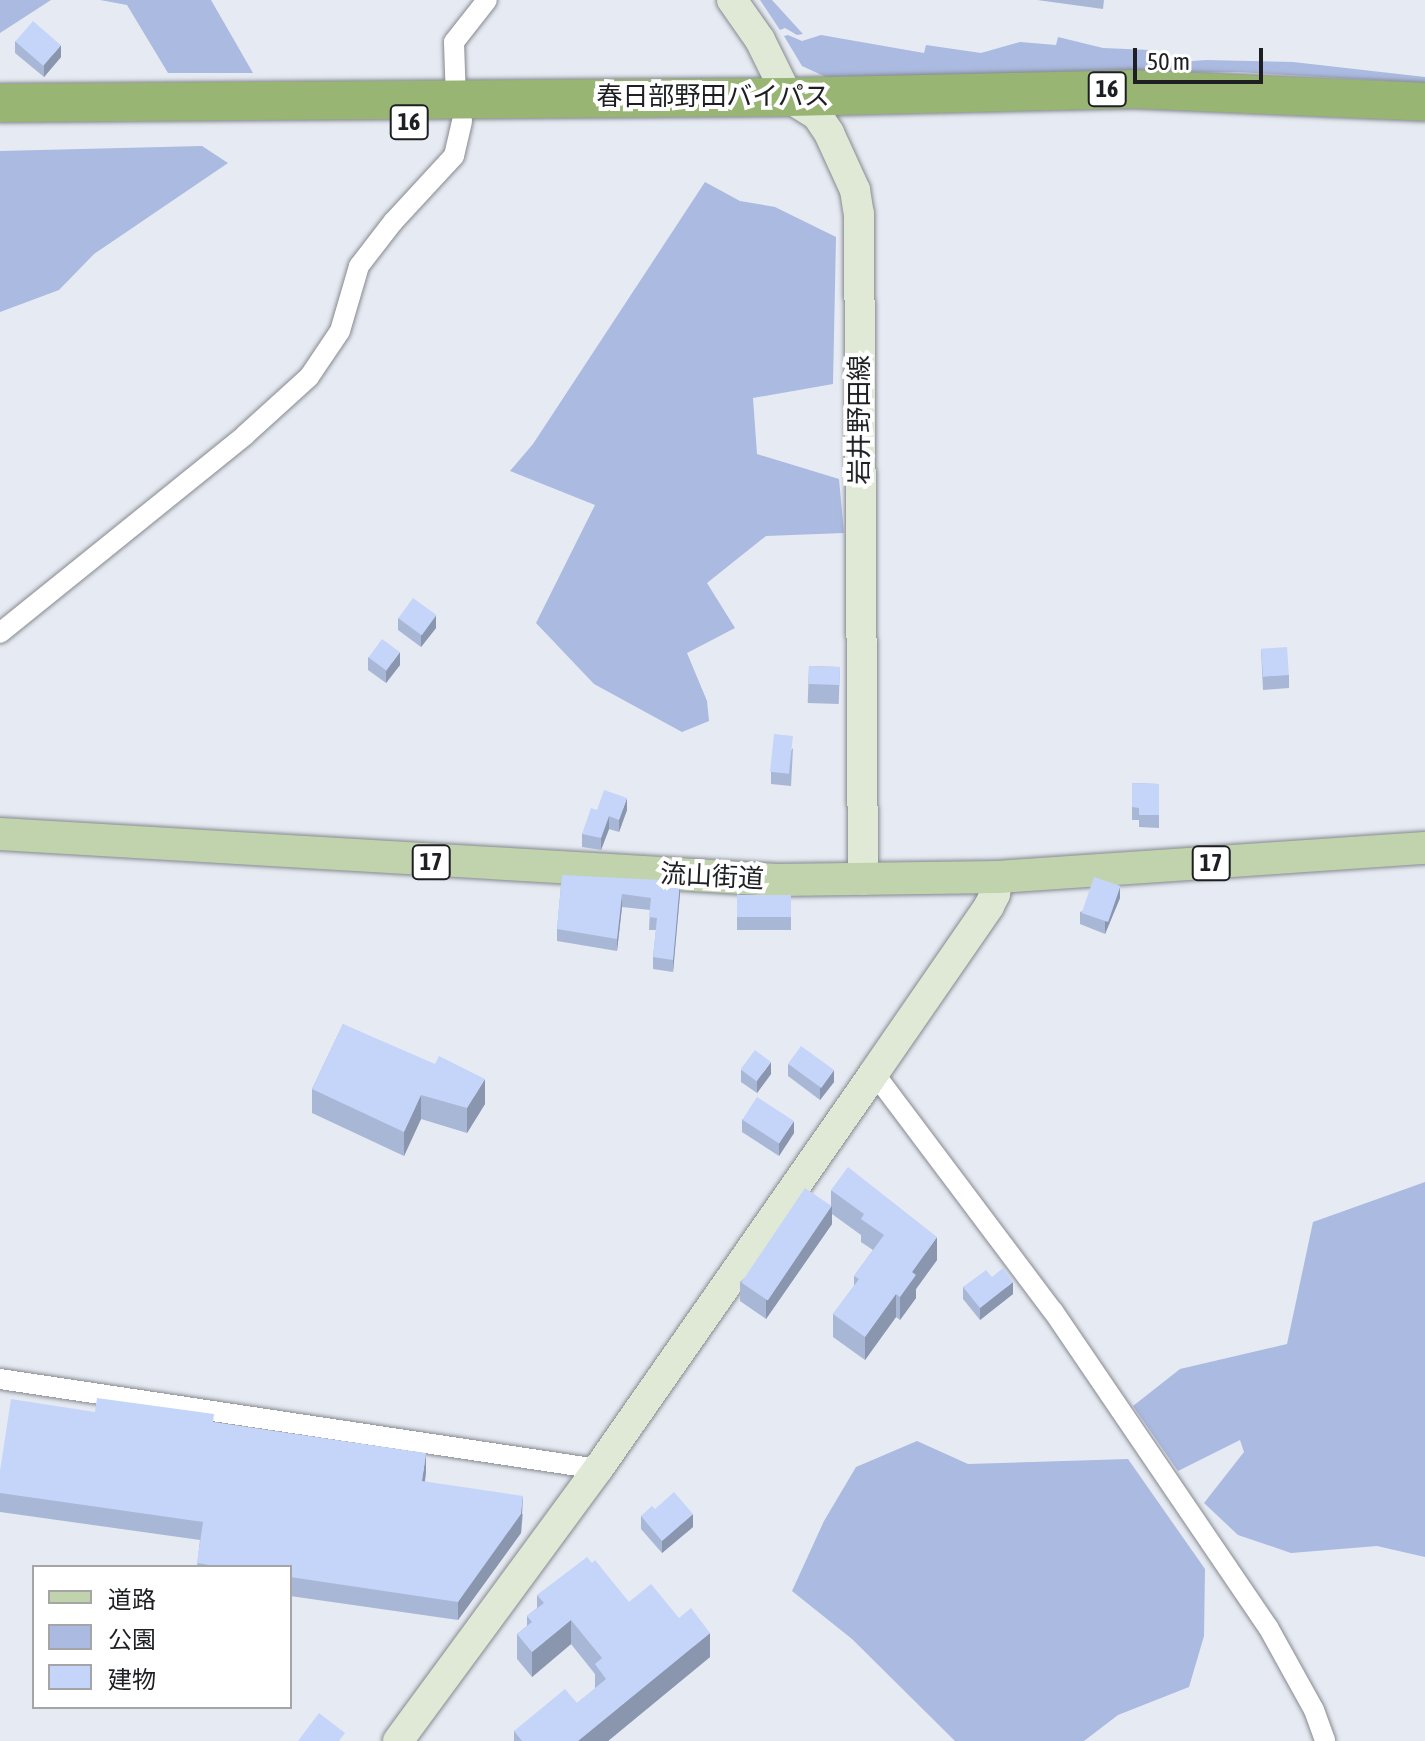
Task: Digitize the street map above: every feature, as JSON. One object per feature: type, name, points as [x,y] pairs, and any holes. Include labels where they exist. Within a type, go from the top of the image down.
[{"type":"highway","name":"春日部野田バイパス","points":[[803,106],[1130,89],[1425,102]]},
{"type":"highway","name":"春日部野田バイパス","points":[[0,103],[459,110]]},
{"type":"highway","name":"春日部野田バイパス","points":[[0,126],[459,110],[803,106],[1270,114],[1425,122]]},
{"type":"main road","name":"流山街道","points":[[0,834],[663,875],[863,880],[998,877],[1425,848]]},
{"type":"street","points":[[0,633],[245,435],[309,377],[340,331],[350,287],[359,266],[393,222],[454,156],[459,110],[454,42],[487,0]]},
{"type":"street","name":"岩井野田線","points":[[732,0],[842,158],[855,190],[860,227],[863,880]]},
{"type":"street","points":[[398,1741],[598,1469],[874,1073],[989,906],[998,877]]},
{"type":"street","points":[[874,1073],[1053,1311],[1268,1627],[1314,1710],[1325,1741]]},
{"type":"street","points":[[0,1379],[598,1469]]},
{"type":"green space","points":[[0,0],[51,0],[0,33]]},
{"type":"green space","points":[[100,0],[211,0],[253,73],[168,73],[127,5]]},
{"type":"green space","points":[[760,0],[772,0],[803,34],[797,35],[785,28],[780,30]]},
{"type":"green space","points":[[821,35],[924,53],[926,45],[981,53],[1020,42],[1056,45],[1058,37],[1103,48],[1150,50],[1152,64],[1206,60],[1293,62],[1425,77],[1425,83],[1238,72],[826,77],[802,66],[784,36],[802,41]]},
{"type":"green space","points":[[202,146],[228,163],[94,254],[59,290],[0,312],[0,151]]},
{"type":"green space","points":[[705,182],[740,201],[775,207],[836,237],[833,384],[753,398],[757,454],[839,479],[844,533],[766,536],[707,583],[735,628],[687,653],[707,701],[709,721],[682,732],[594,684],[536,623],[595,505],[510,471],[533,444]]},
{"type":"green space","points":[[1425,1182],[1425,1557],[1377,1546],[1291,1553],[1238,1535],[1204,1503],[1244,1452],[1240,1440],[1178,1471],[1133,1406],[1180,1369],[1287,1344],[1313,1222]]},
{"type":"green space","points":[[917,1441],[968,1464],[1128,1459],[1205,1569],[1204,1636],[1189,1687],[1118,1715],[1084,1741],[955,1741],[852,1639],[792,1591],[824,1521],[856,1467]]},
{"type":"building","points":[[33,21],[61,45],[43,66],[15,41]]},
{"type":"building","points":[[413,598],[436,615],[422,635],[398,618]]},
{"type":"building","points":[[382,639],[400,652],[386,671],[368,658]]},
{"type":"building","points":[[1287,647],[1289,675],[1263,677],[1261,649]]},
{"type":"building","points":[[809,666],[840,667],[839,685],[808,684]]},
{"type":"building","points":[[774,734],[793,736],[789,774],[770,772]]},
{"type":"building","points":[[1132,783],[1159,784],[1159,815],[1139,815],[1139,808],[1132,807]]},
{"type":"building","points":[[604,790],[627,798],[619,820],[609,816],[601,838],[582,834],[591,808],[597,810]]},
{"type":"building","points":[[562,875],[680,881],[673,960],[653,957],[657,918],[649,917],[651,898],[622,894],[617,939],[557,929]]},
{"type":"building","points":[[1094,877],[1120,886],[1108,922],[1082,913]]},
{"type":"building","points":[[737,895],[791,895],[791,917],[737,917]]},
{"type":"building","points":[[343,1024],[435,1064],[439,1056],[485,1079],[467,1108],[421,1095],[404,1132],[312,1089]]},
{"type":"building","points":[[801,1046],[834,1070],[821,1088],[788,1064]]},
{"type":"building","points":[[755,1050],[771,1062],[757,1081],[741,1069]]},
{"type":"building","points":[[757,1097],[794,1121],[779,1144],[742,1120]]},
{"type":"building","points":[[848,1167],[937,1237],[912,1272],[916,1275],[900,1297],[896,1294],[865,1337],[833,1314],[859,1279],[854,1276],[884,1235],[861,1219],[864,1214],[831,1190]]},
{"type":"building","points":[[805,1188],[832,1206],[768,1300],[741,1283]]},
{"type":"building","points":[[1003,1268],[1013,1282],[980,1308],[963,1287],[986,1270],[992,1277]]},
{"type":"building","points":[[97,1398],[214,1414],[213,1422],[426,1453],[422,1481],[523,1496],[521,1514],[458,1602],[292,1577],[292,1565],[197,1563],[203,1522],[0,1493],[0,1471],[11,1399],[95,1412]]},
{"type":"building","points":[[674,1492],[693,1514],[662,1541],[641,1516],[652,1506],[655,1509]]},
{"type":"building","points":[[587,1557],[592,1563],[595,1560],[629,1602],[651,1584],[679,1618],[691,1608],[710,1633],[578,1741],[522,1741],[514,1731],[565,1689],[577,1703],[606,1679],[595,1664],[602,1658],[571,1620],[532,1652],[517,1634],[532,1622],[527,1616],[544,1603],[537,1595]]},
{"type":"building","points":[[319,1713],[345,1733],[339,1741],[298,1741]]}]
